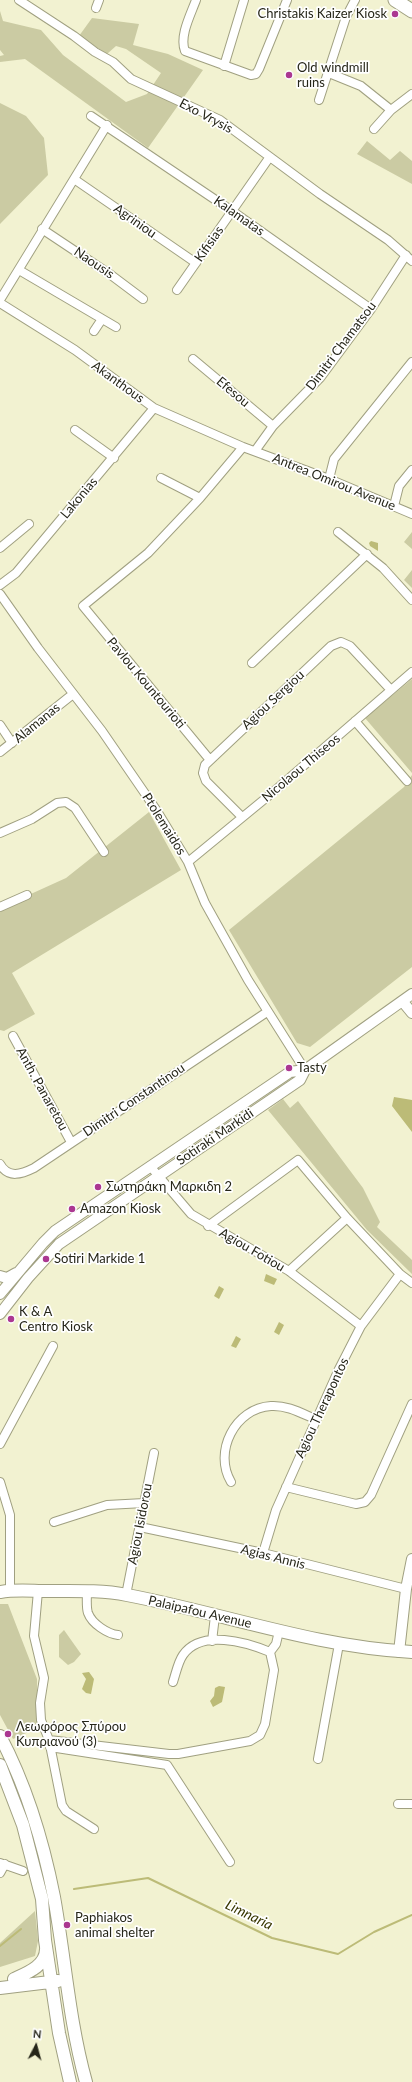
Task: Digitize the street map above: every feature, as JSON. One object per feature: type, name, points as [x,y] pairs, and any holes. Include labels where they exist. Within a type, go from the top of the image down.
[{"type":"main road","points":[[395,0],[412,11]]},
{"type":"main road","name":"Palaipafou Avenue","points":[[5,1591],[87,1591],[126,1595],[339,1644],[371,1650],[412,1652]]},
{"type":"main road","points":[[0,1736],[12,1760],[36,1821],[54,1897],[65,1977],[86,2082]]},
{"type":"main road","points":[[0,1765],[23,1825],[36,1872],[42,1899],[46,1951],[40,1964],[31,1971],[14,1979]]},
{"type":"main road","points":[[44,1940],[59,2033],[70,2082]]},
{"type":"main road","points":[[0,1980],[65,1977]]},
{"type":"main road","points":[[0,1988],[51,1978]]},
{"type":"street","name":"Exo Vrysis","points":[[19,0],[74,36],[95,52],[113,62],[131,79],[220,120],[269,158],[388,240],[409,258]]},
{"type":"street","points":[[96,8],[99,0]]},
{"type":"street","points":[[196,0],[183,45],[185,50],[251,76],[256,74],[287,0]]},
{"type":"street","points":[[224,66],[244,0]]},
{"type":"street","points":[[319,100],[346,17],[355,0]]},
{"type":"street","points":[[329,72],[361,86],[391,110]]},
{"type":"street","points":[[374,130],[391,110],[412,94]]},
{"type":"street","name":"Kalamatas","points":[[91,116],[232,211],[371,308]]},
{"type":"street","points":[[0,302],[42,229],[106,125]]},
{"type":"street","name":"Kifisias","points":[[177,290],[269,158]]},
{"type":"street","name":"Agriniou","points":[[74,179],[196,263]]},
{"type":"street","name":"Naousis","points":[[42,229],[111,275],[143,299]]},
{"type":"street","name":"Dimitri Chamatsou","points":[[255,450],[273,426],[320,378],[409,258]]},
{"type":"street","points":[[19,270],[116,327]]},
{"type":"street","name":"Akanthous","points":[[0,302],[75,350],[154,408],[243,447],[255,450]]},
{"type":"street","points":[[94,331],[102,319]]},
{"type":"street","name":"Efesou","points":[[193,359],[273,426]]},
{"type":"street","points":[[329,479],[334,459],[412,362]]},
{"type":"street","name":"Lakonias","points":[[0,586],[16,573],[114,458],[154,408]]},
{"type":"street","points":[[75,430],[114,458]]},
{"type":"street","points":[[161,478],[200,498],[243,447]]},
{"type":"street","name":"Antrea Omirou Avenue","points":[[255,450],[412,514]]},
{"type":"street","points":[[394,506],[399,486],[412,470]]},
{"type":"street","name":"Pavlou Kountourioti","points":[[200,498],[148,553],[83,606],[210,760]]},
{"type":"street","points":[[0,548],[29,524]]},
{"type":"street","points":[[338,532],[383,568],[412,600]]},
{"type":"street","points":[[252,663],[367,554]]},
{"type":"street","name":"Ptolemaidos","points":[[0,594],[38,648],[124,762],[188,862],[219,929],[267,1012],[305,1070]]},
{"type":"street","name":"Agiou Sergiou","points":[[210,760],[336,643],[345,643],[350,646],[390,690]]},
{"type":"street","name":"Nicolaou Thiseos","points":[[188,862],[355,722],[412,672]]},
{"type":"street","name":"Alamanas","points":[[0,752],[73,694]]},
{"type":"street","points":[[355,722],[407,781]]},
{"type":"street","points":[[0,725],[12,743]]},
{"type":"street","points":[[210,760],[203,770],[206,781],[242,816]]},
{"type":"street","points":[[0,833],[32,819],[57,803],[66,802],[75,808],[104,852]]},
{"type":"street","points":[[0,907],[27,895]]},
{"type":"street","name":"Sotiraki Markidi","points":[[1,1291],[55,1231],[290,1072],[305,1070],[403,1002],[412,994]]},
{"type":"street","points":[[403,1002],[412,1013]]},
{"type":"street","name":"Dimitri Constantinou","points":[[0,1164],[7,1172],[13,1174],[27,1172],[267,1012]]},
{"type":"street","name":"Anth. Panaretou","points":[[13,1036],[71,1142]]},
{"type":"street","name":"Sotiraki Markidi","points":[[1,1310],[59,1244],[158,1175],[300,1080],[305,1070]]},
{"type":"street","points":[[208,1226],[298,1160],[347,1218],[400,1274],[412,1283]]},
{"type":"street","name":"Agiou Fotiou","points":[[150,1166],[174,1196],[191,1214],[208,1226],[289,1271],[361,1326]]},
{"type":"street","points":[[289,1271],[347,1218]]},
{"type":"street","points":[[0,1276],[8,1278],[16,1273]]},
{"type":"street","name":"Agiou Therapontos","points":[[263,1553],[276,1510],[315,1419],[361,1326],[400,1274]]},
{"type":"street","points":[[1,1291],[10,1300]]},
{"type":"street","points":[[0,1444],[53,1346]]},
{"type":"street","points":[[286,1487],[356,1504],[365,1502],[371,1495],[412,1404]]},
{"type":"street","points":[[231,1482],[226,1474],[223,1460],[229,1437],[236,1424],[245,1415],[255,1409],[272,1406],[294,1410],[315,1419]]},
{"type":"street","name":"Agiou Isidorou","points":[[126,1595],[154,1453]]},
{"type":"street","points":[[0,1482],[10,1515],[5,1591]]},
{"type":"street","points":[[54,1522],[107,1505],[144,1504]]},
{"type":"street","name":"Agias Annis","points":[[140,1527],[263,1553],[406,1589]]},
{"type":"street","points":[[399,1652],[406,1589],[412,1559]]},
{"type":"street","points":[[38,1591],[34,1636],[44,1678],[40,1703],[41,1720],[50,1743],[62,1805],[66,1811],[94,1829]]},
{"type":"street","points":[[87,1591],[88,1613],[91,1618],[107,1632],[118,1635]]},
{"type":"street","points":[[212,1641],[215,1616]]},
{"type":"street","points":[[50,1743],[178,1754],[250,1741],[256,1738],[263,1730],[272,1688],[274,1670],[270,1652],[276,1644],[279,1631]]},
{"type":"street","points":[[174,1682],[182,1656],[188,1649],[198,1643],[212,1641],[239,1643],[257,1646],[270,1652]]},
{"type":"street","points":[[318,1759],[339,1644]]},
{"type":"street","points":[[50,1743],[139,1759],[164,1764],[170,1767],[230,1862]]},
{"type":"street","points":[[136,1750],[139,1759]]},
{"type":"street","points":[[398,1804],[412,1804]]},
{"type":"street","points":[[0,1873],[2,1864],[23,1871]]},
{"type":"green space","points":[[0,11],[3,21],[41,30],[63,55],[126,102],[147,94],[161,73],[126,49],[116,46],[107,54],[79,36],[92,18],[139,24],[133,45],[168,54],[203,70],[148,148],[25,59],[0,62],[0,56],[4,55],[0,50]]},
{"type":"green space","points":[[0,103],[26,116],[44,138],[48,175],[0,224]]},
{"type":"green space","points":[[367,141],[390,160],[400,151],[412,161],[412,184],[357,154]]},
{"type":"green space","points":[[412,532],[412,549],[404,542]]},
{"type":"green space","points":[[412,570],[412,588],[404,580]]},
{"type":"green space","points":[[412,679],[412,773],[365,718]]},
{"type":"green space","points":[[412,775],[412,967],[310,1047],[297,1043],[229,930],[404,787]]},
{"type":"green space","points":[[149,812],[181,870],[12,973],[35,1014],[4,1031],[0,1030],[0,908],[66,878]]},
{"type":"green space","points":[[283,1099],[290,1108],[298,1101],[363,1188],[380,1222],[377,1227],[412,1260],[412,1274],[367,1230],[268,1110]]},
{"type":"green space","points":[[0,1604],[8,1604],[37,1679],[37,1728],[13,1739],[0,1715]]},
{"type":"green space","points":[[64,1630],[81,1654],[74,1662],[68,1665],[59,1657],[59,1635]]},
{"type":"green space","points":[[35,1911],[38,1941],[35,1956],[0,1967],[0,1943]]},
{"type":"shaded area","points":[[371,541],[378,543],[378,551],[370,546],[369,543]]},
{"type":"shaded area","points":[[394,1097],[412,1100],[412,1132],[392,1106]]},
{"type":"shaded area","points":[[266,1274],[277,1279],[274,1285],[264,1281]]},
{"type":"shaded area","points":[[219,1286],[224,1289],[219,1299],[214,1296]]},
{"type":"shaded area","points":[[279,1322],[284,1325],[279,1335],[274,1332]]},
{"type":"shaded area","points":[[236,1336],[241,1339],[236,1348],[231,1346]]},
{"type":"shaded area","points":[[89,1672],[94,1679],[91,1694],[86,1693],[82,1689],[86,1679],[82,1673]]},
{"type":"shaded area","points":[[219,1686],[225,1687],[222,1702],[213,1707],[210,1701],[214,1696],[215,1688]]},
{"type":"waterway","name":"Limnaria","points":[[74,1889],[148,1878],[272,1938],[338,1954],[374,1932],[412,1915]]},
{"type":"waterway","name":"Limnaria","points":[[0,1946],[21,1929]]},
{"type":"place","name":"Christakis Kaizer Kiosk","points":[[395,14]]},
{"type":"place","name":"Old windmill ruins","points":[[289,75]]},
{"type":"place","name":"Tasty","points":[[289,1068]]},
{"type":"place","name":"Σωτηράκη Μαρκιδη 2","points":[[98,1187]]},
{"type":"place","name":"Amazon Kiosk","points":[[72,1209]]},
{"type":"place","name":"Sotiri Markide 1","points":[[46,1259]]},
{"type":"place","name":"K & A Centro Kiosk","points":[[11,1319]]},
{"type":"place","name":"Λεωφόρος Σπύρου Κυπριανού (3)","points":[[8,1734]]},
{"type":"place","name":"Paphiakos animal shelter","points":[[67,1925]]}]
